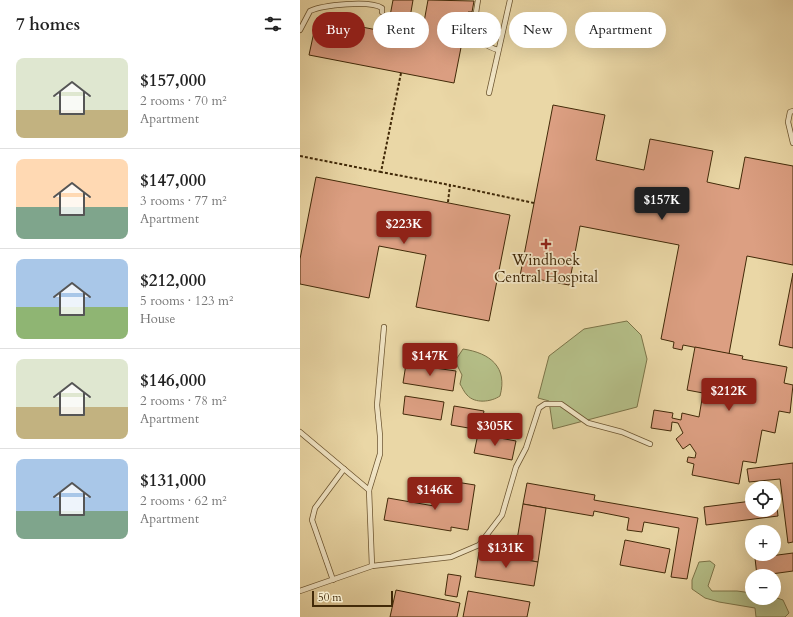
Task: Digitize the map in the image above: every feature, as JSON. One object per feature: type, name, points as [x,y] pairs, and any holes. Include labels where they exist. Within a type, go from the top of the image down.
[{"type":"lane","points":[[478,0],[474,24],[476,33],[485,46],[498,50]]},
{"type":"lane","points":[[488,93],[510,0]]},
{"type":"lane","points":[[300,30],[310,10],[322,7],[364,4],[379,6],[382,8],[382,12]]},
{"type":"lane","points":[[793,111],[790,112],[788,122],[793,143]]},
{"type":"lane","points":[[372,566],[369,490],[380,454],[377,405],[384,327]]},
{"type":"lane","points":[[300,591],[372,566],[451,557],[479,544],[502,515],[516,468],[526,448],[539,408],[545,404],[561,404],[588,423],[622,432],[650,444]]},
{"type":"lane","points":[[300,432],[369,490]]},
{"type":"lane","points":[[333,580],[312,520],[315,508],[344,470]]},
{"type":"path","points":[[381,172],[401,73]]},
{"type":"path","points":[[300,156],[534,203]]},
{"type":"path","points":[[448,202],[450,185]]},
{"type":"green space","points":[[627,321],[641,335],[647,359],[637,407],[553,429],[549,401],[538,398],[549,356],[584,329]]},
{"type":"green space","points":[[463,349],[481,354],[495,363],[499,369],[501,377],[502,386],[500,396],[488,401],[479,401],[470,398],[466,394],[460,384],[462,375],[455,361]]},
{"type":"green space","points":[[710,561],[715,565],[708,586],[712,591],[745,592],[745,605],[781,605],[781,599],[783,600],[789,613],[785,617],[756,617],[755,608],[705,598],[692,589],[692,580],[699,562]]},
{"type":"building","points":[[393,0],[413,0],[411,12],[391,12]]},
{"type":"building","points":[[428,0],[474,1],[472,12],[437,12],[437,48],[461,48],[454,83],[309,55],[312,41],[312,48],[365,48],[365,28],[373,29],[373,48],[429,48],[429,12],[426,12]]},
{"type":"building","points":[[553,105],[605,115],[596,160],[644,170],[650,139],[713,151],[707,182],[739,189],[745,157],[793,166],[793,265],[747,256],[729,354],[683,345],[682,350],[673,348],[674,342],[661,339],[679,245],[580,226],[569,285],[520,276]]},
{"type":"building","points":[[316,177],[510,215],[489,321],[416,307],[426,255],[379,246],[369,298],[300,284],[300,259]]},
{"type":"building","points":[[793,273],[793,348],[779,345]]},
{"type":"building","points":[[695,347],[743,356],[742,359],[787,367],[784,383],[793,385],[790,413],[779,411],[775,433],[762,430],[756,463],[743,461],[739,484],[692,475],[694,464],[687,462],[688,457],[695,458],[696,453],[690,444],[683,449],[676,439],[683,433],[678,423],[672,422],[671,431],[651,428],[654,410],[673,413],[672,418],[681,420],[682,413],[699,417],[703,393],[687,390]]},
{"type":"building","points":[[406,364],[456,371],[453,391],[403,383]]},
{"type":"building","points":[[405,396],[444,402],[441,420],[403,414]]},
{"type":"building","points":[[454,406],[484,411],[480,430],[451,425]]},
{"type":"building","points":[[478,434],[516,441],[512,460],[474,453]]},
{"type":"building","points":[[793,463],[793,542],[788,543],[780,479],[749,481],[747,469]]},
{"type":"building","points":[[456,482],[475,485],[468,530],[451,527],[451,531],[384,520],[388,498],[434,506],[436,497],[453,500]]},
{"type":"building","points":[[527,483],[595,495],[594,500],[698,518],[687,579],[671,577],[679,528],[644,522],[642,532],[627,530],[629,518],[594,511],[593,516],[523,504]]},
{"type":"building","points":[[745,502],[745,517],[770,517],[706,525],[704,507]]},
{"type":"building","points":[[523,504],[546,508],[538,562],[514,558]]},
{"type":"building","points":[[625,540],[670,549],[665,573],[620,565]]},
{"type":"building","points":[[479,552],[538,562],[534,586],[475,577]]},
{"type":"building","points":[[793,553],[793,571],[781,573],[781,569],[756,569],[755,561],[781,561],[781,555]]},
{"type":"building","points":[[448,574],[461,576],[457,597],[445,595]]},
{"type":"building","points":[[396,590],[460,603],[457,617],[390,617]]},
{"type":"building","points":[[468,591],[530,602],[527,617],[463,617]]},
{"type":"place","name":"Windhoek Central Hospital","points":[[546,244]]}]
